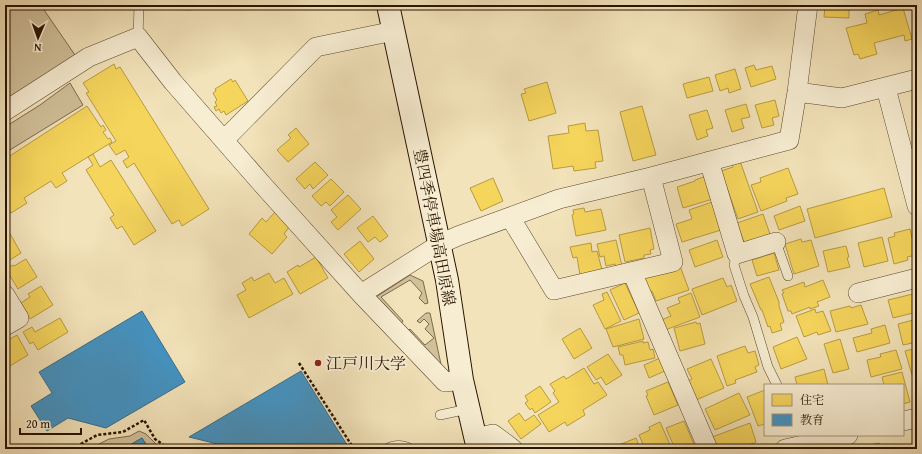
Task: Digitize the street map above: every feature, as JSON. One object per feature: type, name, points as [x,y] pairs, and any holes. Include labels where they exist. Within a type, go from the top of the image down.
[{"type":"main road","name":"豊四季停車場高田原線","points":[[388,5],[440,244],[462,380],[476,443]]},
{"type":"street","points":[[361,294],[440,244],[559,199],[651,177],[789,140],[797,92],[808,5]]},
{"type":"street","points":[[224,140],[316,47],[394,31]]},
{"type":"street","points":[[5,111],[89,57],[138,37],[173,82],[361,294],[445,382],[462,380]]},
{"type":"street","points":[[797,92],[842,98],[917,79]]},
{"type":"street","points":[[886,88],[917,206]]},
{"type":"street","points":[[709,161],[737,254],[776,242]]},
{"type":"street","points":[[510,217],[554,290],[673,262],[651,177]]},
{"type":"street","points":[[632,272],[708,449]]},
{"type":"street","points":[[858,293],[917,278]]},
{"type":"street","points":[[5,295],[19,318],[5,326]]},
{"type":"street","points":[[904,421],[917,418]]},
{"type":"street","points":[[476,443],[493,434],[513,449]]},
{"type":"street","points":[[792,443],[845,440]]},
{"type":"lane","points":[[138,37],[140,5]]},
{"type":"lane","points":[[776,242],[788,276]]},
{"type":"lane","points":[[737,254],[734,265],[744,296],[753,317],[768,367],[776,384]]},
{"type":"lane","points":[[440,415],[468,409]]},
{"type":"lane","points":[[386,449],[390,446],[401,445],[411,449]]},
{"type":"path","points":[[299,363],[354,449]]},
{"type":"path","points":[[72,449],[97,435],[123,432],[144,420],[155,439],[169,449]]},
{"type":"shaded area","points":[[5,5],[36,5],[42,7],[75,55],[5,105]]},
{"type":"shaded area","points":[[70,83],[83,105],[5,153],[5,127],[40,105]]},
{"type":"shaded area","points":[[410,275],[423,281],[428,303],[425,304],[419,298],[422,293],[410,280],[381,297],[403,321],[401,324],[376,297]]},
{"type":"shaded area","points":[[426,313],[430,313],[442,369],[408,331],[410,329],[425,345],[434,338],[425,329],[429,324],[424,319],[420,323],[417,321]]},
{"type":"shaded area","points":[[139,431],[146,434],[161,449],[149,449],[142,438],[123,449],[89,449],[109,439],[130,436]]},
{"type":"building: 住宅","points":[[161,5],[192,5],[191,10],[160,9]]},
{"type":"building: 住宅","points":[[825,5],[849,5],[849,18],[824,17]]},
{"type":"building: 住宅","points":[[903,8],[912,39],[905,41],[904,35],[874,43],[877,54],[860,59],[858,54],[854,55],[846,28],[867,23],[865,14],[878,10],[879,15]]},
{"type":"building: 住宅","points":[[114,64],[116,69],[120,67],[209,209],[182,226],[179,220],[172,224],[134,163],[127,168],[123,161],[129,157],[125,150],[116,155],[109,145],[116,141],[86,93],[89,92],[83,83]]},
{"type":"building: 住宅","points":[[754,65],[756,70],[772,66],[776,79],[751,87],[745,68]]},
{"type":"building: 住宅","points":[[735,69],[741,89],[729,93],[728,88],[720,91],[715,75]]},
{"type":"building: 住宅","points":[[709,77],[713,91],[687,98],[683,84]]},
{"type":"building: 住宅","points":[[231,79],[233,82],[235,80],[248,101],[226,115],[224,111],[221,113],[219,109],[216,111],[214,107],[217,106],[215,102],[217,100],[213,93],[216,91],[215,89]]},
{"type":"building: 住宅","points":[[547,82],[556,113],[529,121],[521,94],[526,93],[524,89]]},
{"type":"building: 住宅","points":[[775,100],[779,116],[772,118],[774,125],[762,128],[755,105]]},
{"type":"building: 住宅","points":[[746,104],[750,117],[741,119],[744,128],[732,132],[725,110]]},
{"type":"building: 住宅","points":[[87,106],[101,127],[103,125],[106,130],[103,132],[112,142],[62,173],[67,181],[56,188],[51,181],[24,198],[27,203],[11,213],[5,203],[5,159]]},
{"type":"building: 住宅","points":[[642,106],[656,155],[633,161],[620,112]]},
{"type":"building: 住宅","points":[[707,110],[713,128],[706,130],[708,136],[697,140],[689,115]]},
{"type":"building: 住宅","points":[[585,123],[586,131],[598,130],[603,161],[595,162],[596,168],[574,171],[573,166],[553,169],[548,136],[569,133],[568,126]]},
{"type":"building: 住宅","points":[[296,128],[309,144],[288,162],[277,150],[291,138],[288,135]]},
{"type":"building: 住宅","points":[[93,154],[100,167],[111,160],[156,231],[134,245],[122,226],[117,229],[110,218],[114,215],[86,170],[93,165],[88,157]]},
{"type":"building: 住宅","points":[[740,161],[758,212],[738,219],[721,171],[733,167],[732,164]]},
{"type":"building: 住宅","points":[[315,162],[328,175],[313,189],[310,184],[305,189],[296,179]]},
{"type":"building: 住宅","points":[[788,168],[798,194],[786,198],[787,201],[761,211],[751,185],[761,182],[760,178]]},
{"type":"building: 住宅","points":[[706,176],[713,199],[683,208],[677,187]]},
{"type":"building: 住宅","points":[[493,178],[503,201],[481,211],[470,188]]},
{"type":"building: 住宅","points":[[331,179],[344,192],[330,206],[326,202],[321,206],[312,196]]},
{"type":"building: 住宅","points":[[884,188],[892,217],[815,238],[807,209]]},
{"type":"building: 住宅","points":[[348,195],[361,209],[338,230],[331,222],[337,217],[331,210]]},
{"type":"building: 住宅","points":[[712,202],[721,230],[682,242],[676,224],[692,219],[689,210]]},
{"type":"building: 住宅","points":[[800,206],[805,221],[779,230],[774,216]]},
{"type":"building: 住宅","points":[[584,208],[585,212],[601,209],[606,230],[576,236],[572,215],[574,214],[573,210]]},
{"type":"building: 住宅","points":[[275,212],[290,226],[284,234],[287,237],[272,254],[249,234],[262,218],[266,222]]},
{"type":"building: 住宅","points":[[763,214],[771,237],[745,245],[737,223]]},
{"type":"building: 住宅","points":[[373,216],[388,236],[380,242],[375,237],[368,242],[357,228]]},
{"type":"building: 住宅","points":[[650,228],[654,249],[650,250],[651,254],[644,255],[644,258],[625,262],[619,235]]},
{"type":"building: 住宅","points":[[910,229],[916,255],[907,257],[908,260],[894,264],[888,238],[895,236],[894,233]]},
{"type":"building: 住宅","points":[[9,232],[21,253],[5,263],[5,235]]},
{"type":"building: 住宅","points":[[882,237],[888,261],[864,267],[858,243]]},
{"type":"building: 住宅","points":[[801,239],[802,242],[811,240],[819,266],[794,274],[785,244]]},
{"type":"building: 住宅","points":[[616,240],[622,266],[616,267],[615,264],[606,266],[604,256],[600,257],[597,244]]},
{"type":"building: 住宅","points":[[717,240],[723,257],[695,267],[689,250]]},
{"type":"building: 住宅","points":[[360,241],[374,259],[359,272],[344,254]]},
{"type":"building: 住宅","points":[[591,243],[592,252],[597,251],[602,270],[580,275],[577,257],[573,258],[570,247]]},
{"type":"building: 住宅","points":[[846,246],[849,257],[847,258],[850,267],[828,272],[823,251]]},
{"type":"building: 住宅","points":[[774,253],[779,270],[757,276],[752,260]]},
{"type":"building: 住宅","points":[[316,257],[328,278],[300,294],[287,272]]},
{"type":"building: 住宅","points":[[26,259],[37,277],[18,289],[6,269]]},
{"type":"building: 住宅","points":[[680,266],[689,290],[656,301],[652,291],[648,292],[643,279]]},
{"type":"building: 住宅","points":[[269,273],[275,283],[284,278],[293,294],[249,318],[237,295],[246,290],[242,283],[252,277],[254,281]]},
{"type":"building: 住宅","points":[[769,277],[779,302],[784,322],[780,324],[782,330],[772,333],[750,284]]},
{"type":"building: 住宅","points":[[723,278],[727,287],[731,285],[737,301],[702,315],[692,289]]},
{"type":"building: 住宅","points":[[823,280],[830,297],[817,302],[819,306],[810,309],[810,307],[792,314],[791,311],[788,311],[782,290],[804,282],[805,287]]},
{"type":"building: 住宅","points":[[625,283],[639,313],[624,320],[610,290]]},
{"type":"building: 住宅","points":[[41,286],[53,305],[30,319],[21,303],[30,297],[28,294]]},
{"type":"building: 住宅","points":[[607,292],[621,321],[605,329],[593,305],[604,300],[602,294]]},
{"type":"building: 住宅","points":[[691,293],[700,317],[665,330],[661,320],[671,316],[667,308],[680,303],[678,298]]},
{"type":"building: 住宅","points":[[917,293],[917,312],[893,318],[888,300]]},
{"type":"building: 住宅","points":[[861,305],[868,324],[836,332],[830,311]]},
{"type":"building: 住宅","points":[[815,309],[816,313],[823,311],[831,331],[818,335],[817,332],[804,337],[796,316]]},
{"type":"building: 住宅","points":[[60,318],[68,332],[38,350],[33,342],[30,344],[23,332],[32,327],[35,332]]},
{"type":"building: 住宅","points":[[639,319],[644,339],[613,347],[606,329]]},
{"type":"building: 住宅","points":[[917,319],[917,342],[903,345],[898,324]]},
{"type":"building: 住宅","points":[[696,322],[697,324],[700,323],[705,344],[680,351],[674,328]]},
{"type":"building: 住宅","points":[[885,325],[890,343],[857,352],[853,338],[872,333],[871,329]]},
{"type":"building: 住宅","points":[[580,328],[592,348],[574,359],[562,339]]},
{"type":"building: 住宅","points":[[17,335],[28,355],[5,369],[5,342]]},
{"type":"building: 住宅","points":[[797,337],[807,359],[781,369],[773,347]]},
{"type":"building: 住宅","points":[[840,339],[849,369],[833,373],[824,344]]},
{"type":"building: 住宅","points":[[643,341],[643,343],[648,342],[650,350],[653,349],[655,358],[625,365],[623,355],[620,355],[618,347]]},
{"type":"building: 住宅","points":[[745,346],[748,353],[755,351],[759,365],[755,367],[757,372],[735,380],[736,383],[727,386],[717,356]]},
{"type":"building: 住宅","points":[[917,348],[917,374],[912,375],[905,351]]},
{"type":"building: 住宅","points":[[896,350],[902,369],[871,377],[867,360],[881,357],[880,354]]},
{"type":"building: 住宅","points":[[608,354],[622,375],[606,385],[601,377],[596,380],[587,367]]},
{"type":"building: 住宅","points":[[660,358],[665,371],[649,378],[644,365]]},
{"type":"building: 住宅","points":[[711,359],[724,388],[696,400],[688,381],[692,379],[687,369]]},
{"type":"building: 住宅","points":[[584,368],[594,384],[598,382],[607,395],[583,410],[585,415],[567,426],[565,422],[549,432],[538,415],[559,402],[553,393],[555,391],[550,384],[564,376],[566,379]]},
{"type":"building: 住宅","points":[[824,369],[828,384],[797,384],[795,377]]},
{"type":"building: 住宅","points":[[902,372],[910,402],[904,404],[904,384],[884,384],[882,377]]},
{"type":"building: 住宅","points":[[668,382],[678,405],[654,415],[646,396],[648,395],[646,391]]},
{"type":"building: 住宅","points":[[540,386],[551,402],[535,413],[532,408],[530,410],[525,403],[528,401],[525,396]]},
{"type":"building: 住宅","points":[[764,390],[764,424],[758,426],[747,397]]},
{"type":"building: 住宅","points":[[739,393],[750,415],[715,430],[705,409]]},
{"type":"building: 住宅","points":[[519,413],[525,421],[534,415],[541,424],[521,439],[508,421]]},
{"type":"building: 住宅","points":[[684,421],[696,449],[675,449],[666,428]]},
{"type":"building: 住宅","points":[[660,422],[672,449],[645,449],[639,435],[650,430],[649,427]]},
{"type":"building: 住宅","points":[[750,423],[756,442],[741,448],[740,445],[729,449],[717,449],[712,437]]},
{"type":"building: 住宅","points":[[636,438],[640,449],[621,449],[619,445]]},
{"type":"building: 住宅","points":[[879,443],[880,449],[861,449],[861,447]]},
{"type":"building: 教育","points":[[142,311],[185,382],[106,428],[68,418],[47,431],[31,406],[52,393],[39,372]]},
{"type":"building: 教育","points":[[301,371],[349,448],[348,449],[238,449],[189,437]]},
{"type":"building: 教育","points":[[142,438],[149,449],[123,449]]},
{"type":"place","name":"江戸川大学","points":[[318,363]]}]
